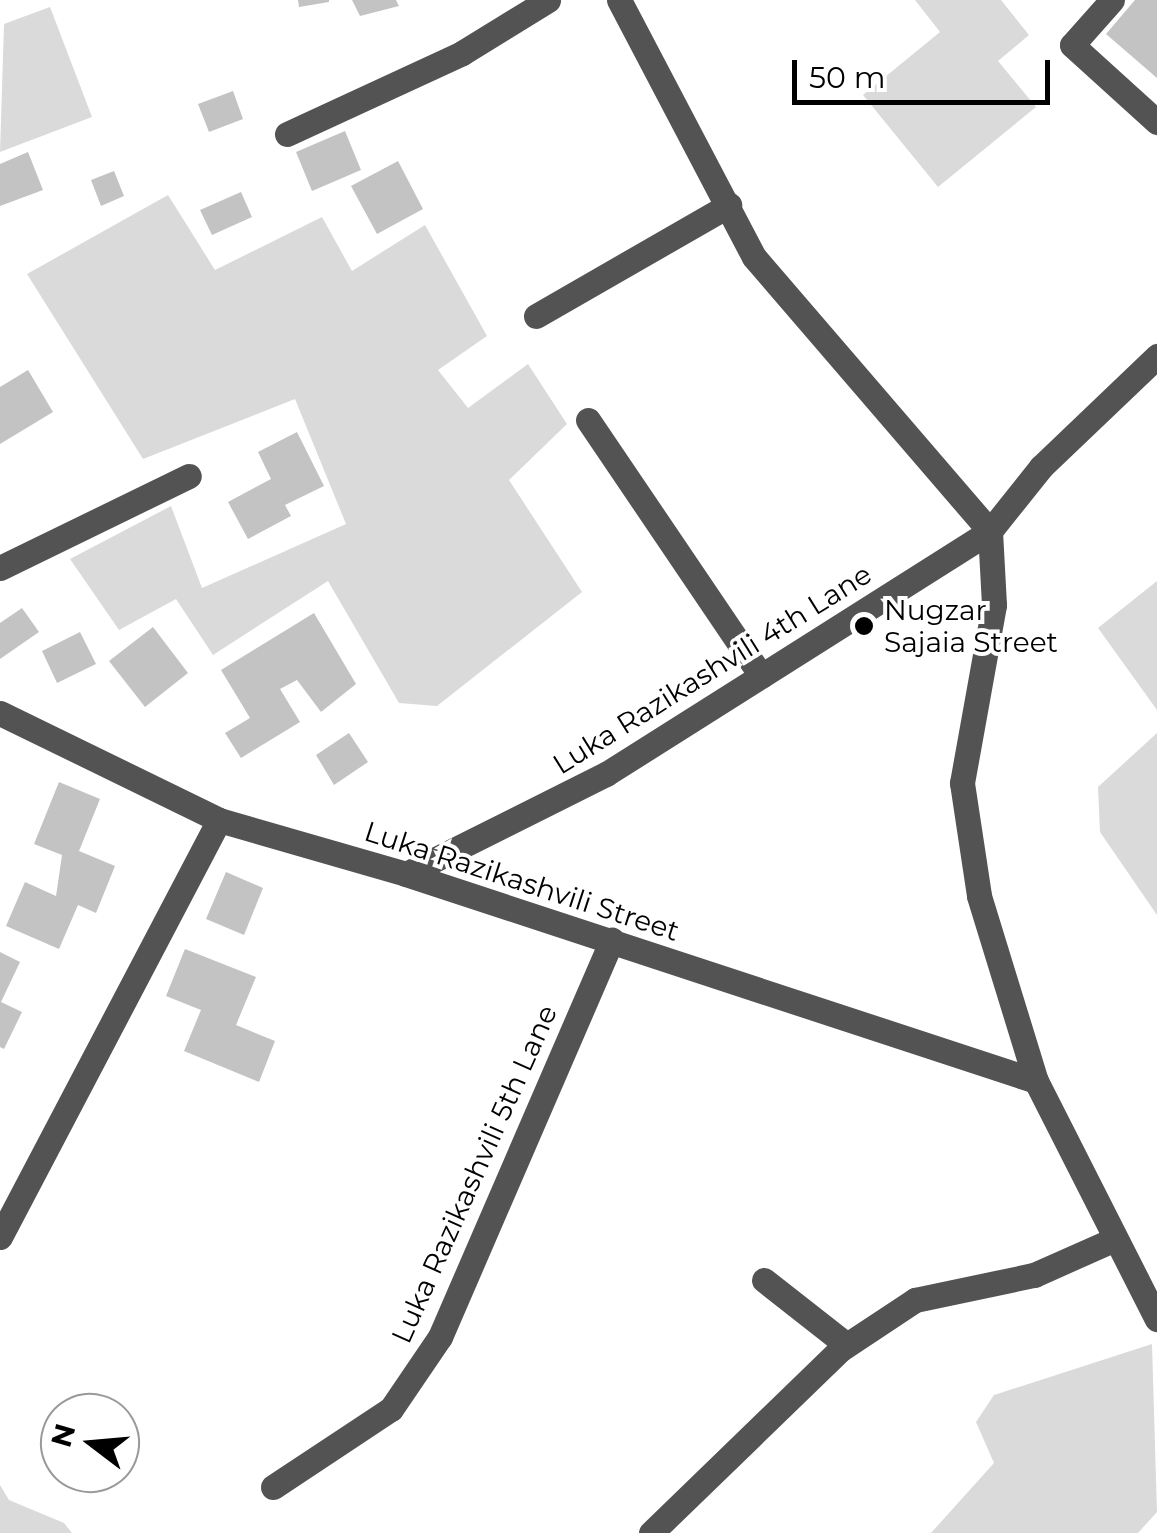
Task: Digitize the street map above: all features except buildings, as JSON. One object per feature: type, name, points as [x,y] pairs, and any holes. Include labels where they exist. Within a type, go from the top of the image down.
[{"type":"street","points":[[288,134],[462,52],[548,0]]},
{"type":"street","points":[[619,0],[754,257],[990,531],[994,605],[962,782],[994,958],[1036,1080],[1157,1319]]},
{"type":"street","points":[[1112,0],[1072,45],[1157,122]]},
{"type":"street","points":[[536,316],[730,205]]},
{"type":"street","name":"Luka Razikashvili 4th Lane","points":[[406,874],[606,774],[990,531],[1041,467],[1157,356]]},
{"type":"street","points":[[588,420],[760,676]]},
{"type":"street","points":[[0,568],[189,476]]},
{"type":"street","name":"Luka Razikashvili Street","points":[[0,713],[220,820],[406,874],[1036,1080]]},
{"type":"street","points":[[0,1237],[220,820]]},
{"type":"street","name":"Luka Razikashvili 5th Lane","points":[[272,1487],[391,1409],[440,1337],[612,940]]},
{"type":"street","points":[[651,1533],[847,1345],[915,1300],[1034,1275],[1115,1239]]},
{"type":"street","points":[[764,1280],[847,1345]]},
{"type":"shaded area","points":[[915,0],[1001,0],[1029,35],[998,61],[1036,107],[938,187],[863,95],[940,32]]},
{"type":"shaded area","points":[[50,7],[92,117],[0,152],[4,24]]},
{"type":"shaded area","points":[[168,195],[215,270],[322,217],[352,271],[425,225],[487,336],[438,370],[468,408],[528,364],[567,424],[509,480],[582,592],[437,706],[399,703],[328,581],[213,655],[176,599],[119,630],[70,559],[171,506],[202,588],[346,524],[295,399],[143,459],[27,274]]},
{"type":"shaded area","points":[[1157,581],[1157,710],[1098,628]]},
{"type":"shaded area","points":[[1157,733],[1157,915],[1100,832],[1098,787]]},
{"type":"shaded area","points":[[1152,1344],[1157,1512],[1138,1533],[931,1533],[994,1463],[976,1422],[994,1395]]},
{"type":"shaded area","points":[[0,1485],[9,1500],[64,1523],[72,1533],[0,1533]]},
{"type":"place","name":"Nugzar Sajaia Street","points":[[864,626]]}]
